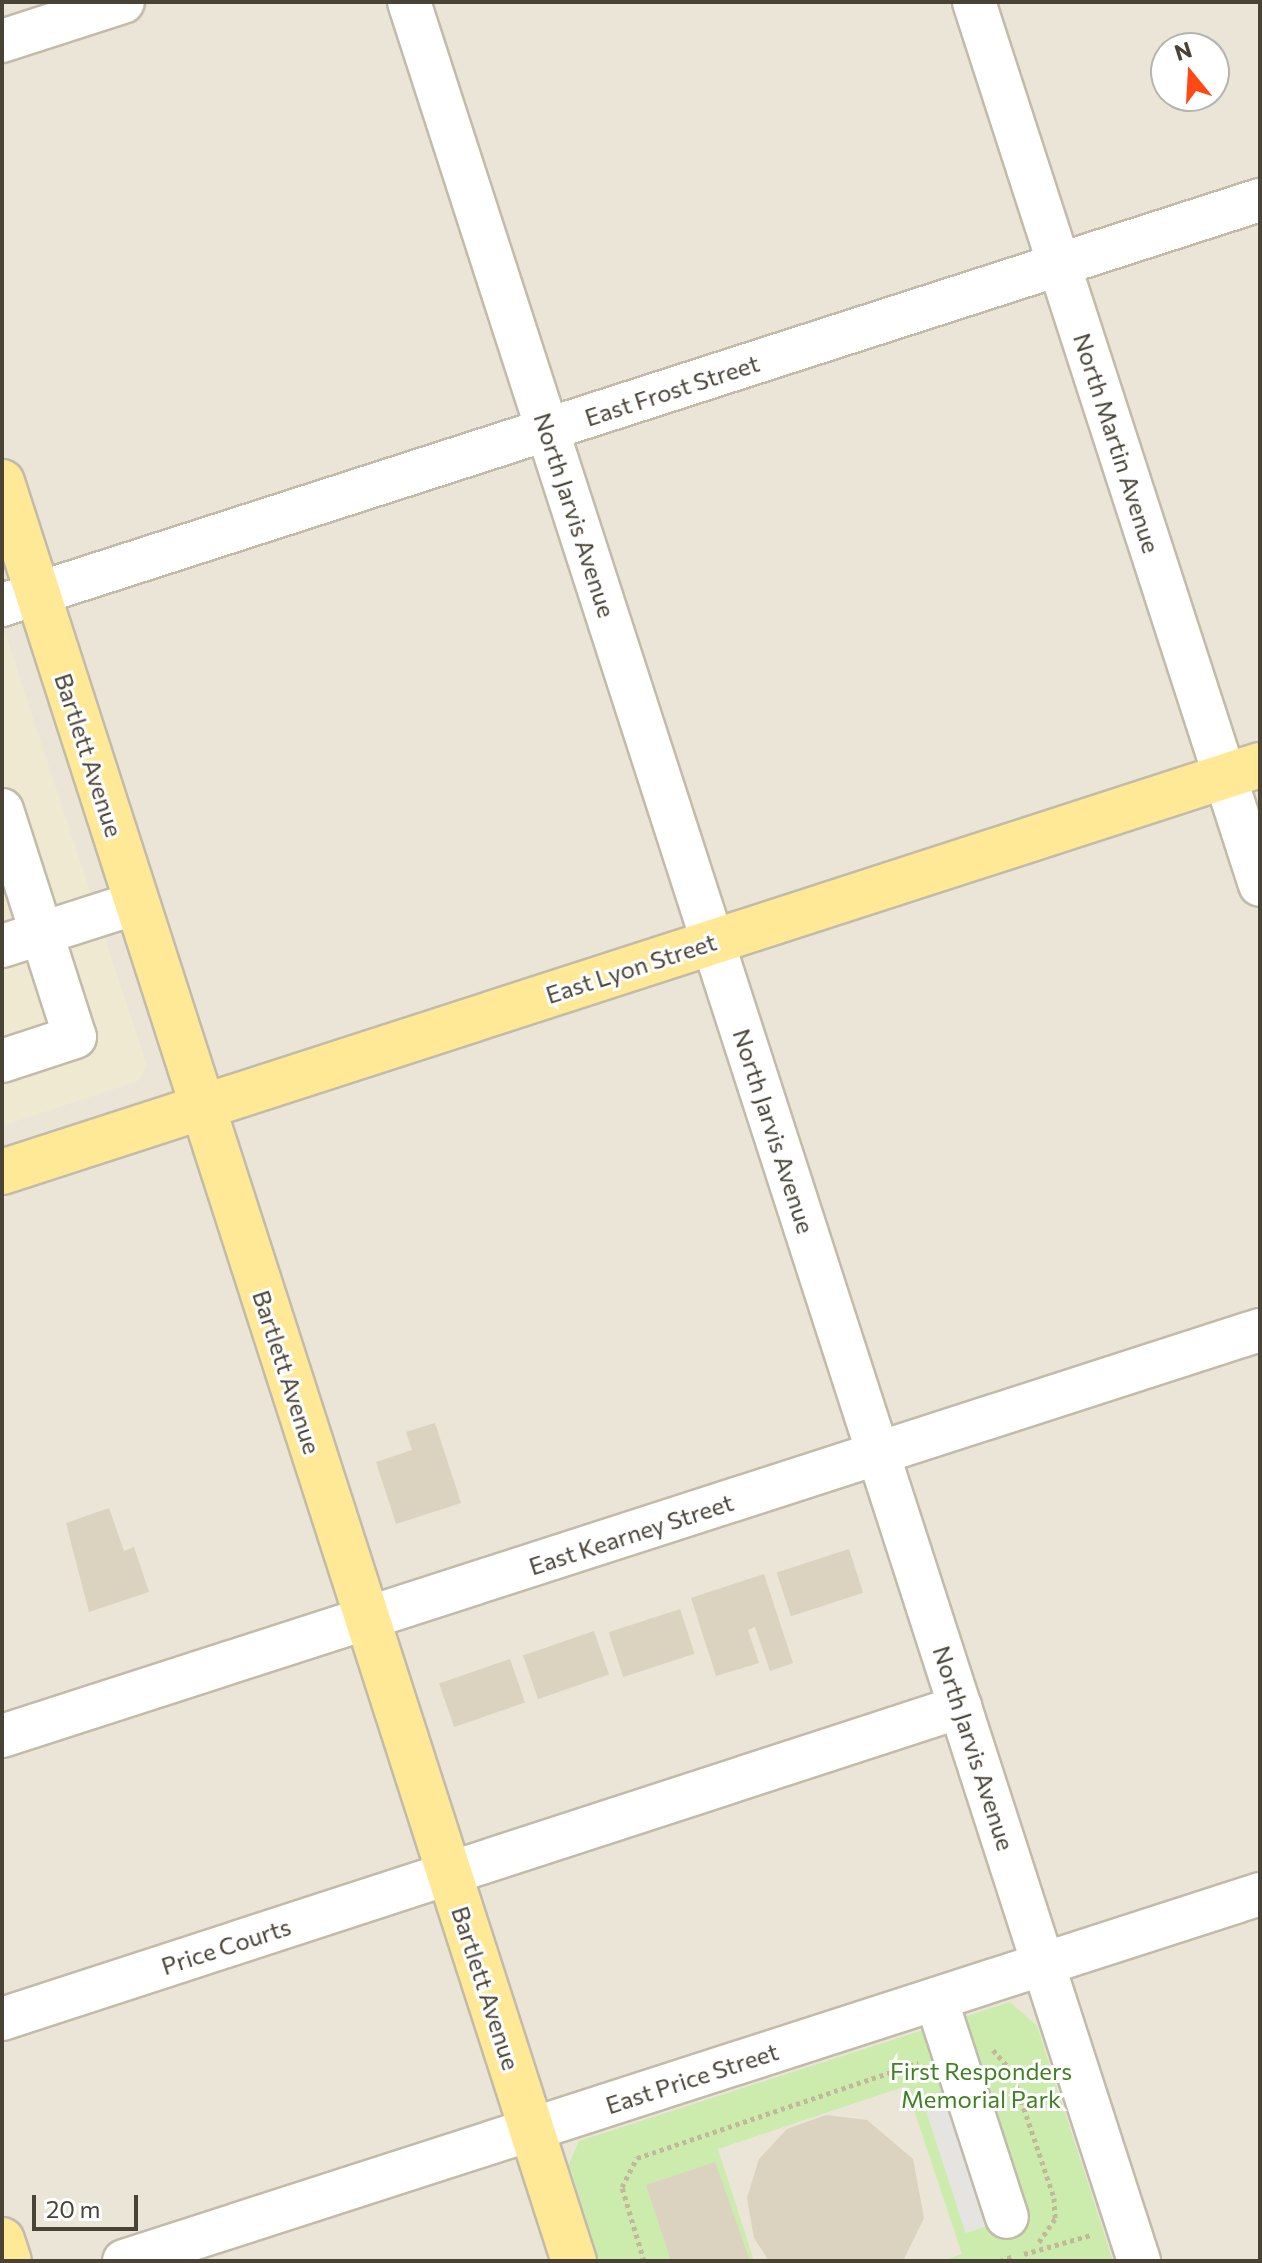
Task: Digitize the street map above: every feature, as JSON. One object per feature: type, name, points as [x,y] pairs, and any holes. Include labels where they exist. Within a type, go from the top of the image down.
[{"type":"main road","name":"Bartlett Avenue","points":[[2,482],[20,600],[136,903],[574,2261]]},
{"type":"main road","name":"East Lyon Street","points":[[2,1172],[1242,771]]},
{"type":"main road","points":[[2,2240],[9,2261]]},
{"type":"street","points":[[2,41],[123,2]]},
{"type":"street","name":"North Jarvis Avenue","points":[[409,2],[1139,2261]]},
{"type":"street","name":"North Martin Avenue","points":[[974,2],[1059,265],[1242,771],[1260,885]]},
{"type":"street","name":"East Frost Street","points":[[20,600],[1260,200]]},
{"type":"street","points":[[2,810],[75,1037],[2,1061]]},
{"type":"street","points":[[2,946],[136,903]]},
{"type":"street","name":"East Kearney Street","points":[[2,1736],[1260,1330]]},
{"type":"street","name":"Price Courts","points":[[2,2019],[960,1707]]},
{"type":"street","name":"East Price Street","points":[[124,2261],[1260,1894]]},
{"type":"street","points":[[936,1999],[1007,2217]]},
{"type":"path","points":[[644,2261],[622,2187],[637,2158],[927,2060]]},
{"type":"path","points":[[1000,2261],[1096,2233]]},
{"type":"shaded area","points":[[2,2],[1260,2],[1260,2261],[2,2261]]},
{"type":"shaded area","points":[[2,623],[147,1066],[138,1081],[2,1126]]},
{"type":"shaded area","points":[[954,2097],[995,2223],[966,2233],[925,2107]]},
{"type":"green space","name":"First Responders Memorial Park","points":[[1010,2002],[1037,2026],[1113,2261],[942,2261],[962,2254],[906,2086],[718,2149],[754,2261],[599,2261],[569,2164],[579,2141]]},
{"type":"building","points":[[435,1423],[461,1503],[396,1524],[376,1462],[412,1450],[406,1432]]},
{"type":"building","points":[[109,1508],[124,1551],[134,1547],[149,1592],[89,1612],[66,1523]]},
{"type":"building","points":[[849,1549],[863,1593],[791,1616],[777,1572]]},
{"type":"building","points":[[764,1574],[793,1663],[770,1671],[755,1627],[748,1630],[759,1663],[716,1676],[691,1598]]},
{"type":"building","points":[[680,1609],[695,1654],[623,1677],[609,1632]]},
{"type":"building","points":[[594,1631],[609,1674],[538,1699],[523,1655]]},
{"type":"building","points":[[510,1659],[525,1702],[454,1727],[439,1683]]},
{"type":"building","points":[[826,2115],[867,2120],[913,2159],[924,2218],[903,2261],[769,2261],[754,2238],[747,2198],[759,2159],[787,2129]]},
{"type":"building","points":[[715,2162],[750,2261],[671,2261],[646,2185]]}]
